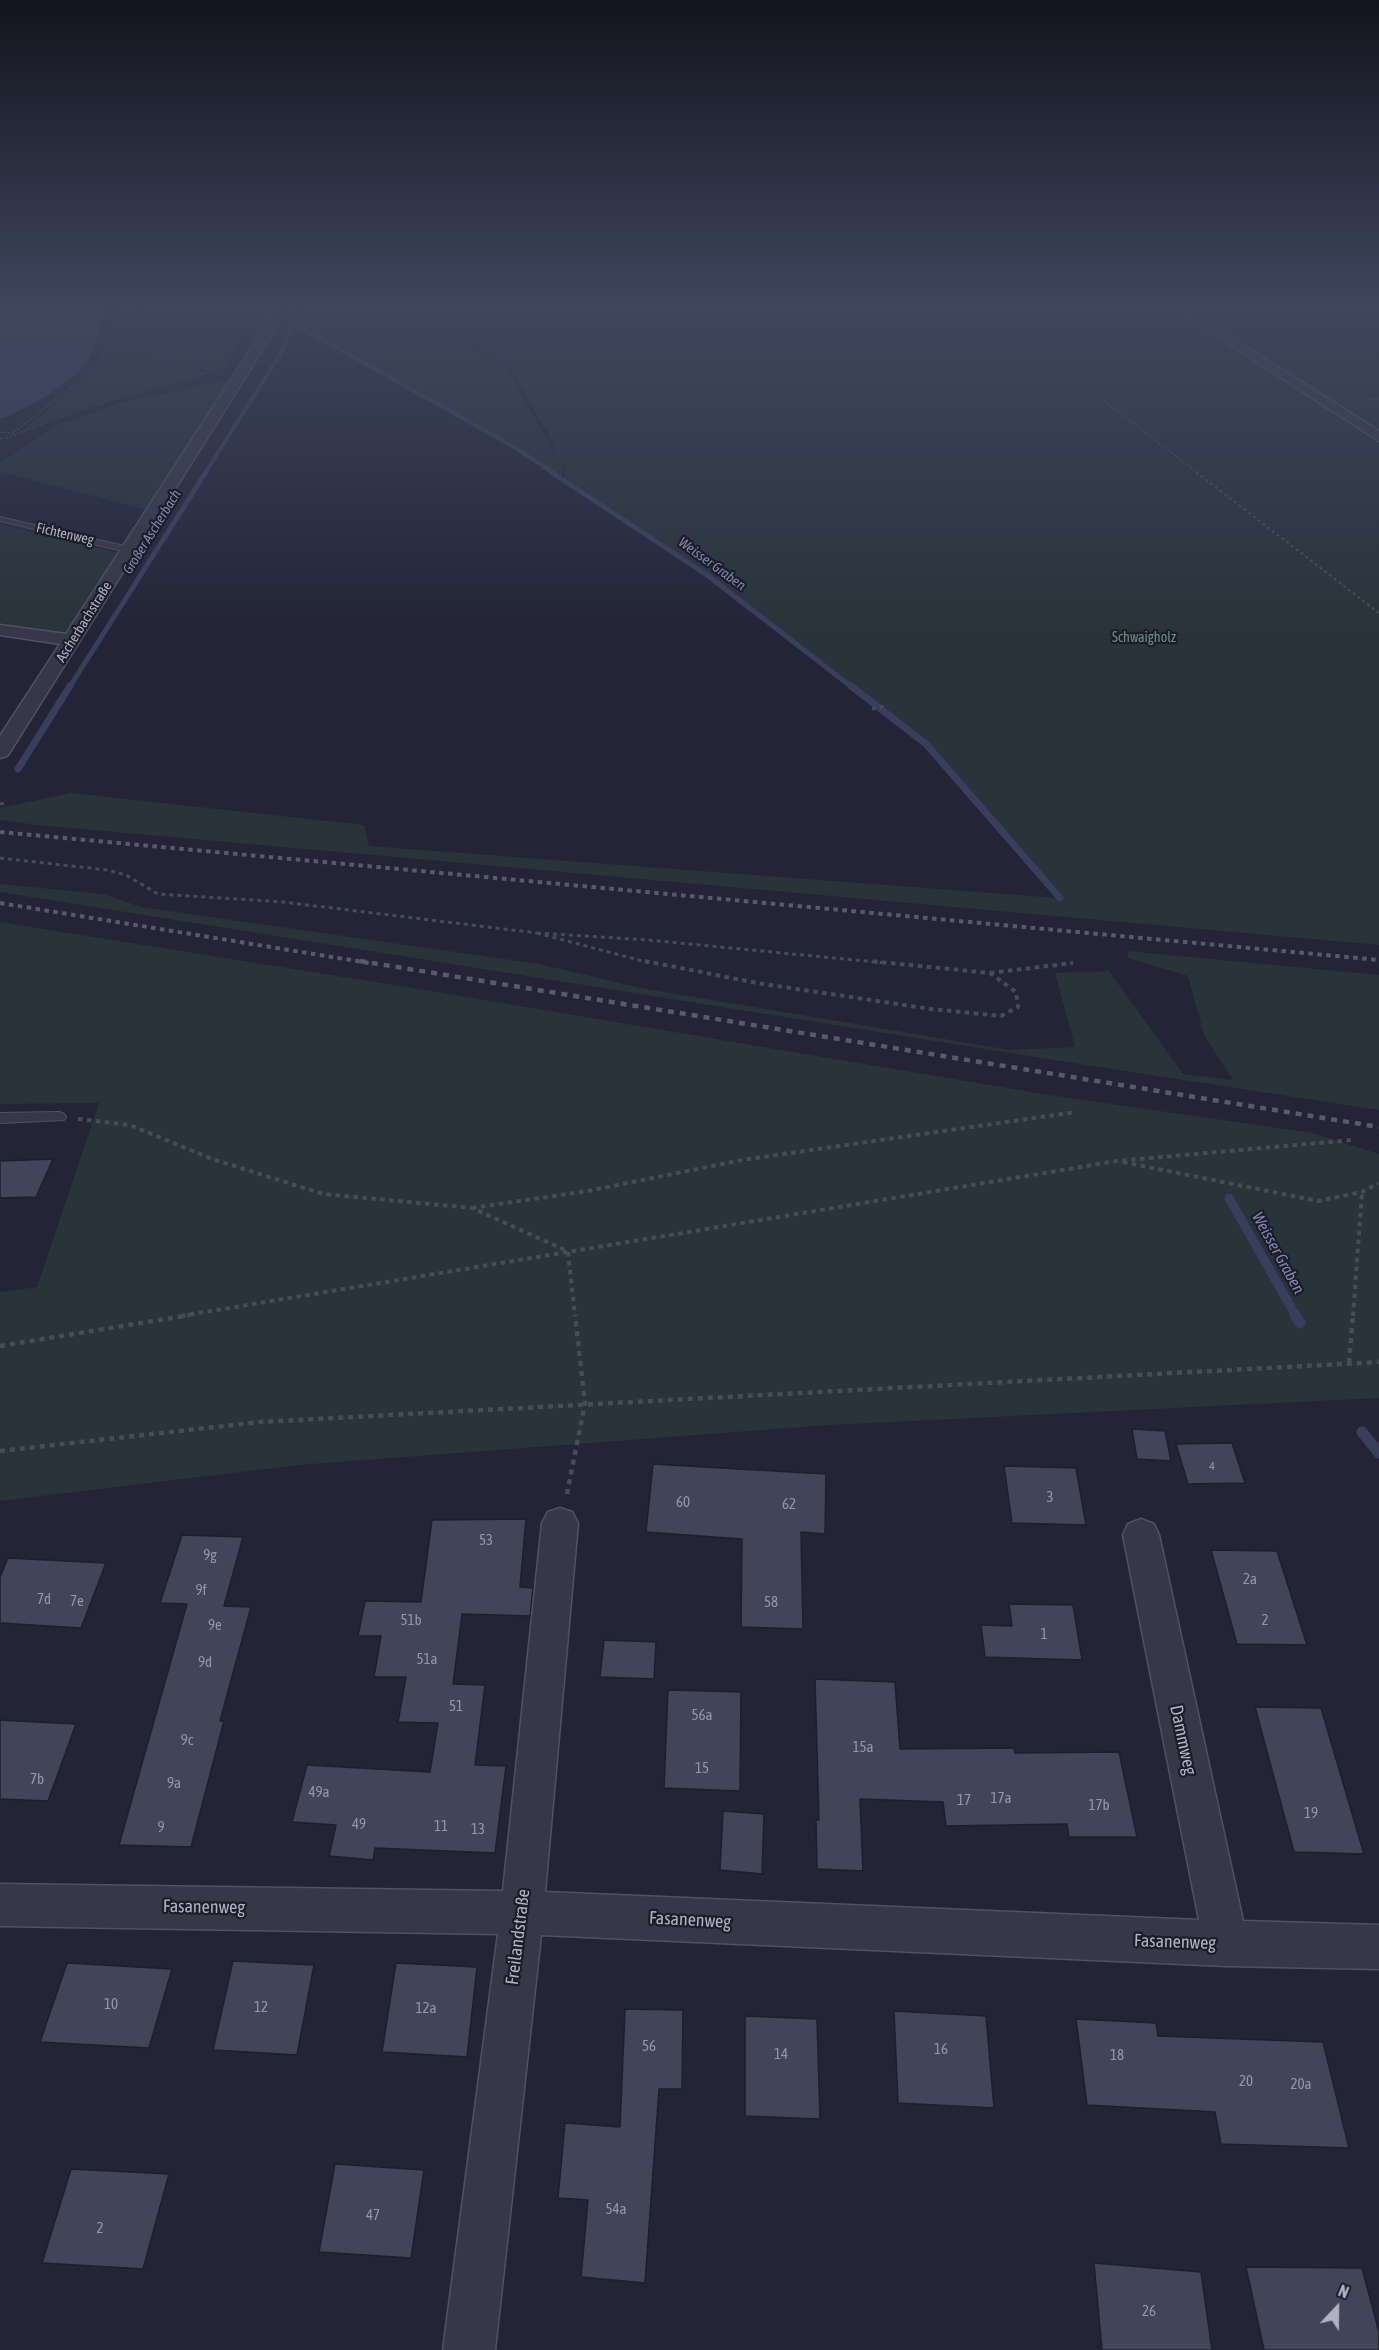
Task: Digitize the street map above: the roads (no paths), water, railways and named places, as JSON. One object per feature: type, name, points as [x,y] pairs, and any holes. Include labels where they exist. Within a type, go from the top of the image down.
[{"type":"street","name":"Ascherbachstraße","points":[[0,752],[214,416]]},
{"type":"street","points":[[1346,416],[1379,437]]},
{"type":"street","points":[[0,630],[73,640]]},
{"type":"street","name":"Freilandstraße","points":[[469,2350],[522,1913],[560,1523]]},
{"type":"street","name":"Dammweg","points":[[1141,1535],[1226,1944]]},
{"type":"street","name":"Fasanenweg","points":[[0,1905],[522,1913],[1226,1944],[1379,1947]]},
{"type":"lane","name":"Fichtenweg","points":[[0,519],[130,550]]},
{"type":"lane","points":[[0,1118],[59,1117]]},
{"type":"waterway","name":"Großer Ascherbach","points":[[205,473],[241,416]]},
{"type":"waterway","name":"Weisser Graben","points":[[458,416],[554,473]]},
{"type":"waterway","name":"Großer Ascherbach","points":[[69,688],[206,472]]},
{"type":"waterway","name":"Weisser Graben","points":[[551,472],[707,575],[853,688]]},
{"type":"waterway","name":"Großer Ascherbach","points":[[18,769],[70,686]]},
{"type":"waterway","name":"Weisser Graben","points":[[851,686],[926,744],[1060,898]]},
{"type":"waterway","name":"Weisser Graben","points":[[1229,1198],[1296,1316]]},
{"type":"waterway","name":"Weisser Graben","points":[[1295,1315],[1300,1323]]},
{"type":"waterway","name":"Weisser Graben","points":[[1362,1432],[1379,1453]]},
{"type":"railway","points":[[0,832],[1379,960]]},
{"type":"railway","points":[[0,903],[369,963]]},
{"type":"railway","points":[[360,961],[1379,1127]]},
{"type":"park label","name":"Schwaigholz","points":[[1144,638]]}]
